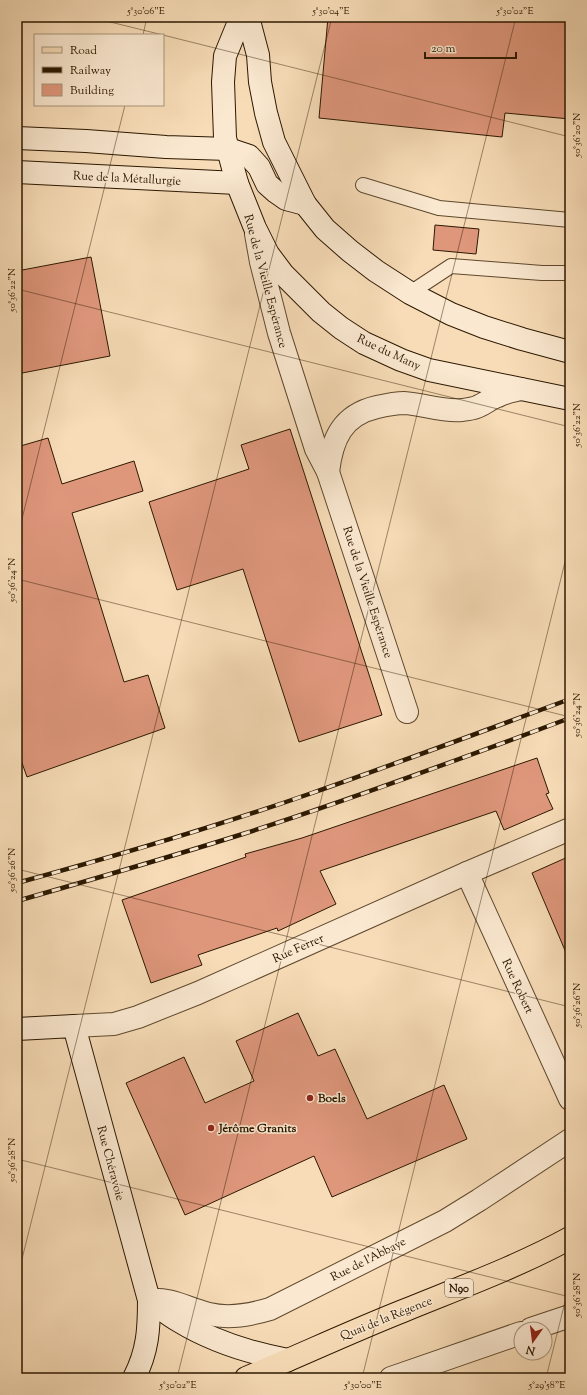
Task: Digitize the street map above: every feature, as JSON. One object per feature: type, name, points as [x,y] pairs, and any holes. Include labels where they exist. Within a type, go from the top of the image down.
[{"type":"main road","name":"Quai de la Régence","points":[[246,1378],[347,1334],[484,1278],[546,1251],[570,1238]]},
{"type":"street","name":"Rue de la Vieille Espérance","points":[[241,17],[225,56],[223,82],[225,138],[237,183],[255,228],[261,262],[279,333],[316,449],[328,472],[407,712]]},
{"type":"street","points":[[248,17],[258,55],[260,82],[264,105],[274,142],[306,204],[325,229],[376,271],[410,293],[451,314],[484,327],[570,352]]},
{"type":"street","points":[[17,138],[166,147],[228,148],[249,156],[259,167],[267,184],[276,192],[286,199],[306,204]]},
{"type":"street","name":"Rue de la Métallurgie","points":[[17,172],[237,183]]},
{"type":"street","name":"Rue du Many","points":[[255,228],[272,259],[283,274],[321,312],[341,328],[364,343],[401,360],[430,370],[570,398]]},
{"type":"street","name":"Rue de la Vieille Espérance","points":[[328,472],[332,451],[341,430],[347,423],[362,412],[384,405],[400,403],[450,410],[469,409],[478,407],[504,393],[521,389]]},
{"type":"street","name":"Rue Ferrer","points":[[17,1029],[114,1024],[165,1007],[570,829]]},
{"type":"street","name":"Rue Robert","points":[[467,873],[570,1099]]},
{"type":"street","name":"Rue Chéravoie","points":[[74,1026],[149,1300],[148,1339],[144,1354],[134,1378]]},
{"type":"street","name":"Rue de l'Abbaye","points":[[149,1300],[157,1299],[174,1302],[208,1314],[232,1317],[270,1308],[445,1221],[570,1140]]},
{"type":"street","points":[[149,1300],[177,1320],[208,1336],[263,1356],[288,1360]]},
{"type":"street","points":[[553,1322],[570,1316]]},
{"type":"street","points":[[391,1378],[513,1336]]},
{"type":"lane","points":[[363,186],[439,208],[570,220]]},
{"type":"lane","points":[[410,293],[451,266],[542,273],[570,273]]},
{"type":"building","points":[[328,17],[529,17],[570,21],[570,119],[505,113],[502,137],[319,118]]},
{"type":"building","points":[[435,225],[479,229],[476,254],[433,250]]},
{"type":"building","points":[[91,257],[110,356],[17,374],[17,271]]},
{"type":"building","points":[[290,429],[382,715],[299,742],[243,569],[177,590],[149,502],[249,469],[241,445]]},
{"type":"building","points":[[48,438],[62,484],[134,461],[143,491],[72,513],[124,682],[148,675],[165,728],[27,777],[17,749],[17,447]]},
{"type":"building","points":[[537,758],[549,793],[546,794],[553,809],[504,830],[496,811],[320,871],[336,904],[278,931],[277,928],[198,955],[202,965],[151,983],[122,900],[246,857],[245,854],[302,838]]},
{"type":"building","points":[[570,856],[570,962],[532,873]]},
{"type":"building","points":[[298,1013],[318,1056],[335,1049],[367,1119],[444,1085],[467,1139],[332,1197],[314,1156],[185,1215],[126,1083],[184,1057],[205,1103],[254,1081],[236,1041]]},
{"type":"railway","points":[[17,883],[165,841],[276,806],[409,759],[570,699]]},
{"type":"railway","points":[[17,901],[287,820],[570,718]]},
{"type":"place","name":"Boels","points":[[310,1098]]},
{"type":"place","name":"Jérôme Granits","points":[[211,1128]]}]
